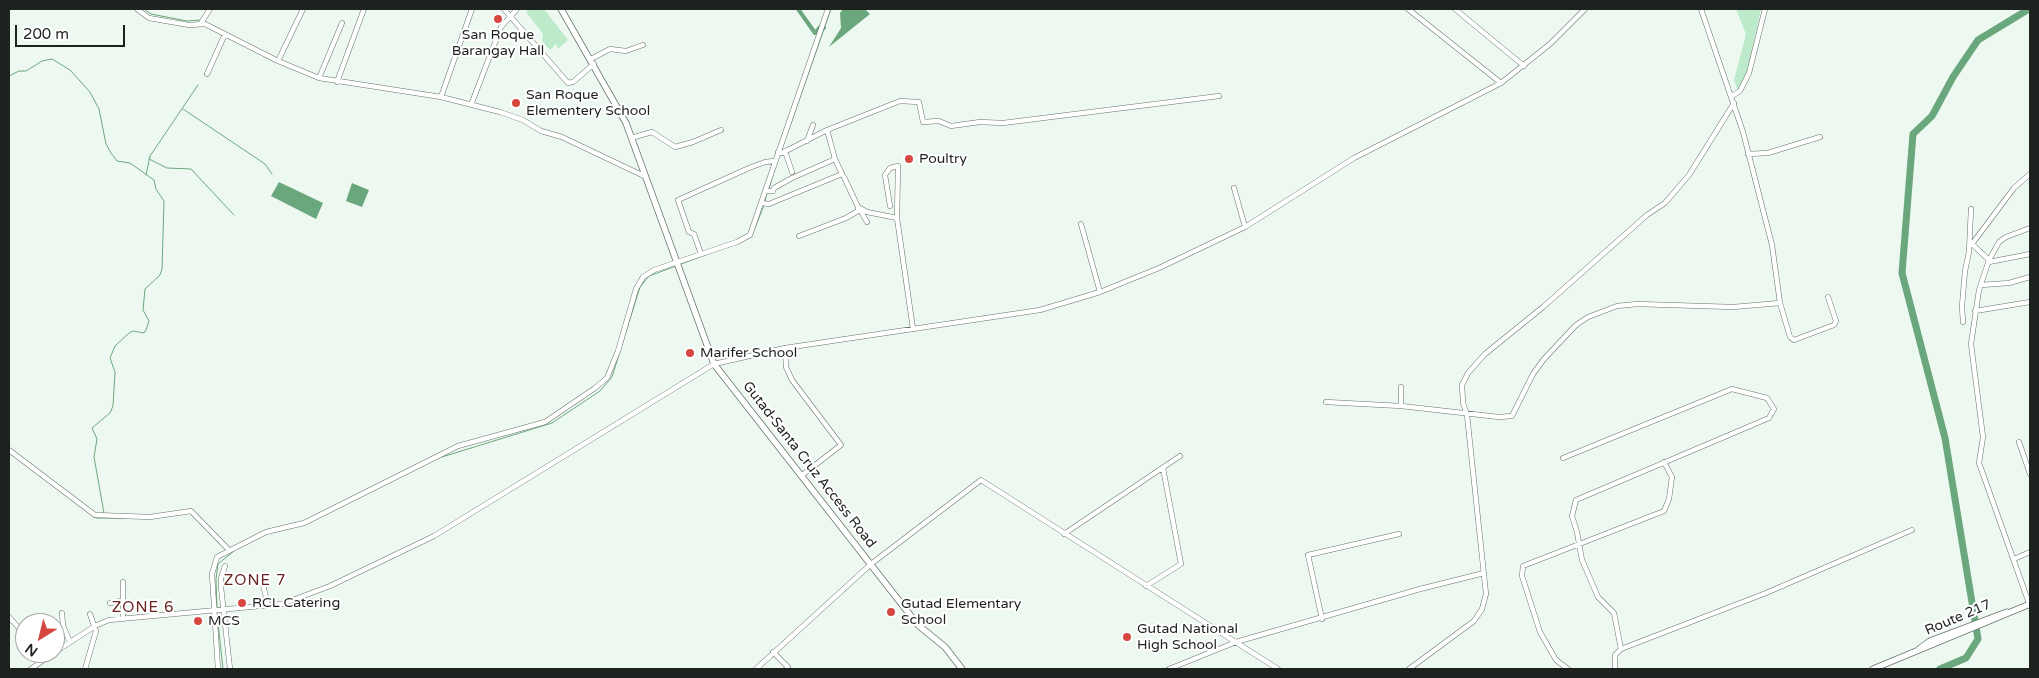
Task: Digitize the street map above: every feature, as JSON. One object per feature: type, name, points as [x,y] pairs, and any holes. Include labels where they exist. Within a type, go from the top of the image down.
[{"type":"main road","name":"Gutad-Santa Cruz Access Road","points":[[561,9],[593,61],[623,116],[714,364],[918,625],[945,647],[962,669]]},
{"type":"main road","name":"Route 217","points":[[1873,669],[1999,616],[2030,605]]},
{"type":"street","points":[[137,9],[149,18],[189,25],[201,23],[278,61],[319,78],[441,97],[523,120],[541,130],[562,137],[644,176]]},
{"type":"street","points":[[201,23],[210,9]]},
{"type":"street","points":[[278,61],[303,9]]},
{"type":"street","points":[[337,82],[364,9]]},
{"type":"street","points":[[441,97],[472,9]]},
{"type":"street","points":[[504,9],[568,83],[573,82],[593,61],[610,49],[626,51],[643,45]]},
{"type":"street","points":[[471,105],[492,48],[510,15],[517,9]]},
{"type":"street","points":[[231,669],[218,611],[212,566],[217,557],[266,532],[304,523],[434,456],[458,446],[545,422],[595,388],[611,372],[636,289],[644,277],[654,270],[746,238],[754,227],[774,162],[828,9]]},
{"type":"street","points":[[1408,9],[1501,83]]},
{"type":"street","points":[[1455,9],[1462,11],[1524,66]]},
{"type":"street","points":[[65,645],[95,626],[123,618],[268,606],[292,602],[307,596],[434,536],[714,364],[785,348],[1040,310],[1100,292],[1202,249],[1246,227],[1354,158],[1501,83],[1568,28],[1585,9]]},
{"type":"street","points":[[1701,9],[1732,96],[1748,154],[1772,244],[1780,303],[1790,337],[1794,340],[1834,325],[1836,321],[1828,297]]},
{"type":"street","points":[[1732,96],[1740,91],[1749,73],[1765,9]]},
{"type":"street","points":[[319,78],[342,22]]},
{"type":"street","points":[[208,74],[225,34]]},
{"type":"street","points":[[778,152],[785,151],[827,130],[900,101],[919,102],[923,122],[939,121],[951,126],[988,122],[1003,123],[1219,96]]},
{"type":"street","points":[[1409,669],[1474,620],[1482,609],[1486,594],[1467,415],[1463,403],[1462,385],[1468,373],[1485,354],[1543,307],[1646,215],[1665,203],[1689,175],[1734,106]]},
{"type":"street","points":[[807,141],[813,125]]},
{"type":"street","points":[[631,138],[652,132],[675,147],[693,142],[720,130]]},
{"type":"street","points":[[762,202],[770,204],[842,174],[834,159],[827,130]]},
{"type":"street","points":[[1748,154],[1768,153],[1820,137]]},
{"type":"street","points":[[785,151],[792,172]]},
{"type":"street","points":[[765,191],[773,191],[774,188],[792,178],[834,159]]},
{"type":"street","points":[[701,254],[694,234],[689,232],[678,200],[749,168],[765,162],[774,162]]},
{"type":"street","points":[[890,206],[885,175],[890,168],[898,166],[897,218],[913,329]]},
{"type":"street","points":[[1970,242],[2014,188],[2030,174]]},
{"type":"street","points":[[844,177],[867,222]]},
{"type":"street","points":[[1234,188],[1246,227]]},
{"type":"street","points":[[858,207],[867,212],[897,218]]},
{"type":"street","points":[[799,236],[846,218],[858,211],[858,207]]},
{"type":"street","points":[[1963,322],[1962,306],[1970,242],[1970,209]]},
{"type":"street","points":[[1081,224],[1100,292]]},
{"type":"street","points":[[2030,228],[2006,237],[1999,242],[1989,261],[1975,311],[1971,344],[1983,437],[1980,463],[2030,605]]},
{"type":"street","points":[[1970,242],[1989,261]]},
{"type":"street","points":[[1989,261],[2030,254]]},
{"type":"street","points":[[1981,285],[2009,283],[2030,277]]},
{"type":"street","points":[[1975,311],[2030,302]]},
{"type":"street","points":[[1326,402],[1401,406],[1467,415],[1512,416],[1533,374],[1544,359],[1576,325],[1588,317],[1617,306],[1637,304],[1726,307],[1780,303]]},
{"type":"street","points":[[785,348],[786,367],[792,380],[842,445],[801,476]]},
{"type":"street","points":[[1401,387],[1401,406]]},
{"type":"street","points":[[1563,458],[1732,389],[1767,398],[1774,409],[1769,418],[1576,500],[1572,516],[1582,560],[1598,597],[1614,613],[1621,650]]},
{"type":"street","points":[[2019,442],[2028,461],[2030,474]]},
{"type":"street","points":[[9,450],[86,509],[103,517],[150,517],[191,511],[229,550]]},
{"type":"street","points":[[1064,534],[1180,456]]},
{"type":"street","points":[[1568,669],[1556,660],[1540,632],[1522,576],[1523,566],[1664,511],[1669,499],[1672,477],[1664,462]]},
{"type":"street","points":[[1146,586],[1181,564],[1163,468]]},
{"type":"street","points":[[756,669],[871,564],[981,480],[1278,669]]},
{"type":"street","points":[[1615,669],[1615,655],[1621,650],[1766,593],[1912,530]]},
{"type":"street","points":[[1322,619],[1308,555],[1399,534]]},
{"type":"street","points":[[2014,559],[2030,552]]},
{"type":"street","points":[[218,669],[218,611],[221,578],[225,566]]},
{"type":"street","points":[[1168,669],[1236,642],[1322,619],[1420,589],[1484,573]]},
{"type":"street","points":[[262,580],[268,606]]},
{"type":"street","points":[[123,582],[123,618]]},
{"type":"street","points":[[110,603],[122,602]]},
{"type":"street","points":[[85,669],[95,638],[95,626],[90,614]]},
{"type":"street","points":[[65,631],[70,642]]},
{"type":"street","points":[[773,652],[788,667],[786,669]]},
{"type":"shaded area","points":[[529,9],[544,9],[568,40],[558,49],[556,44],[550,50],[542,41],[543,34],[526,12]]},
{"type":"shaded area","points":[[843,9],[865,9],[870,14],[829,47],[841,28],[840,13]]},
{"type":"shaded area","points":[[1736,9],[1761,9],[1747,73],[1738,91],[1734,80],[1746,34]]},
{"type":"shaded area","points":[[279,182],[323,203],[316,219],[271,196]]},
{"type":"shaded area","points":[[352,183],[369,190],[362,207],[346,201]]},
{"type":"waterway","points":[[144,9],[151,14],[187,21],[201,20]]},
{"type":"waterway","points":[[798,9],[815,33],[821,26],[824,28]]},
{"type":"waterway","points":[[789,129],[831,9]]},
{"type":"waterway","points":[[1940,669],[1966,658],[1978,639],[1945,438],[1902,273],[1913,134],[1932,116],[1953,77],[1978,40],[2029,9]]},
{"type":"waterway","points":[[9,76],[19,71],[26,71],[42,61],[52,59],[70,70],[90,92],[99,109],[106,144],[111,153],[117,161],[130,163],[154,180],[156,189],[164,201],[162,269],[160,275],[145,289],[143,310],[149,321],[144,333],[133,331],[115,346],[110,358],[115,372],[113,406],[110,413],[92,428],[97,439],[94,457],[104,513]]},
{"type":"waterway","points":[[146,175],[150,156],[198,85]]},
{"type":"waterway","points":[[183,109],[265,164],[272,174]]},
{"type":"waterway","points":[[149,159],[167,168],[191,169],[234,215]]},
{"type":"waterway","points":[[769,189],[774,171]]},
{"type":"waterway","points":[[765,201],[767,193]]},
{"type":"waterway","points":[[753,233],[764,205]]},
{"type":"waterway","points":[[681,264],[711,253]]},
{"type":"waterway","points":[[442,457],[552,423],[600,391],[612,377],[640,287],[649,276],[676,266]]},
{"type":"waterway","points":[[44,479],[96,518],[126,518]]},
{"type":"waterway","points":[[155,518],[176,515]]},
{"type":"waterway","points":[[217,609],[216,579],[218,564],[234,551]]},
{"type":"waterway","points":[[217,613],[223,669]]},
{"type":"place","name":"San Roque Barangay Hall","points":[[498,19]]},
{"type":"place","name":"San Roque Elementery School","points":[[516,103]]},
{"type":"place","name":"Poultry","points":[[909,159]]},
{"type":"place","name":"Marifer School","points":[[690,353]]},
{"type":"place","name":"RCL Catering","points":[[242,603]]},
{"type":"place","name":"Gutad Elementary School","points":[[891,612]]},
{"type":"place","name":"MCS","points":[[198,621]]},
{"type":"place","name":"Gutad National High School","points":[[1127,637]]},
{"type":"district","name":"ZONE 7","points":[[255,581]]},
{"type":"district","name":"ZONE 6","points":[[143,608]]}]
